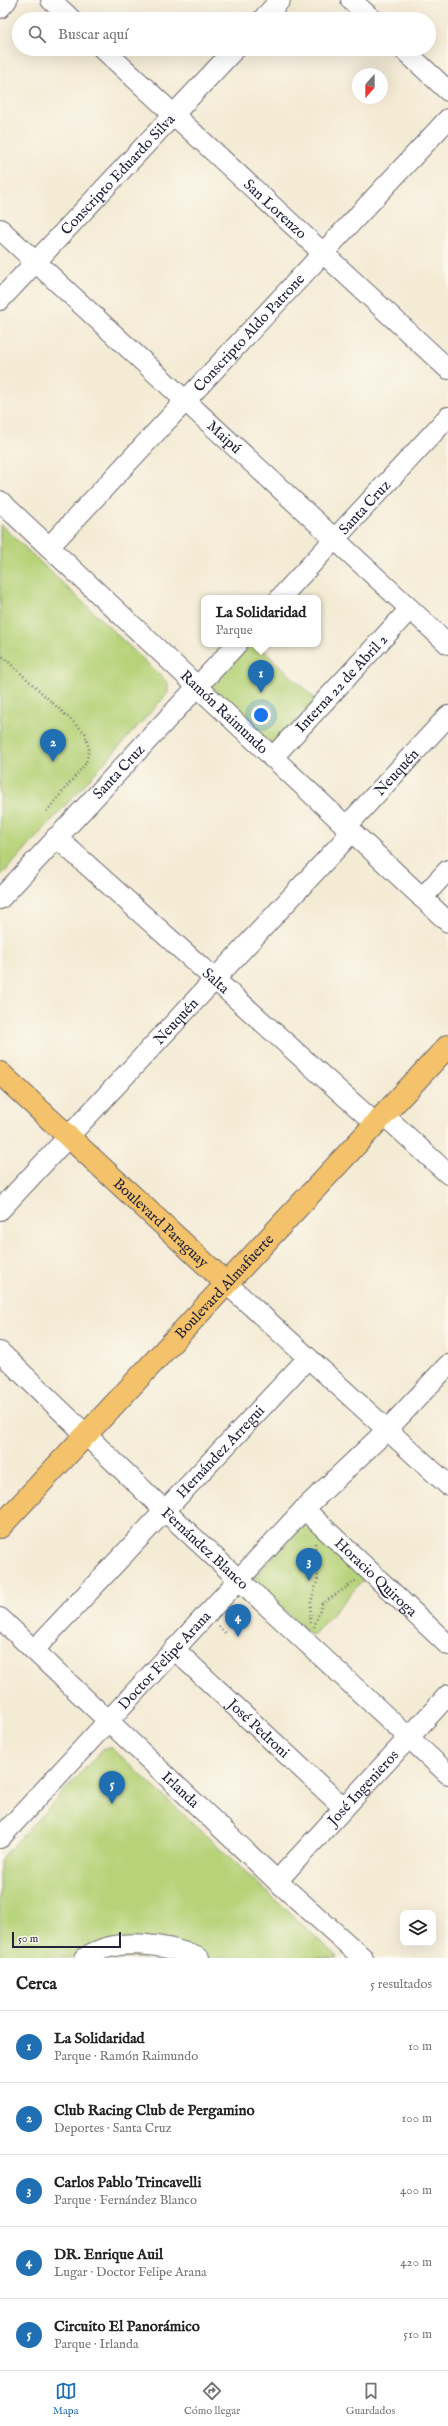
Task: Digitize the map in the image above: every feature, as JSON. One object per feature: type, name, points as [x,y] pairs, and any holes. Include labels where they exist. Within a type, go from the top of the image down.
[{"type":"main road","name":"Boulevard Almafuerte","points":[[0,1527],[448,1046]]},
{"type":"main road","name":"Boulevard Paraguay","points":[[0,1073],[226,1283]]},
{"type":"street","points":[[0,8],[7,0]]},
{"type":"street","points":[[51,0],[64,12]]},
{"type":"street","points":[[269,12],[280,0]]},
{"type":"street","points":[[351,0],[364,12]]},
{"type":"street","name":"San Lorenzo","points":[[111,56],[448,369]]},
{"type":"street","name":"Conscripto Eduardo Silva","points":[[0,300],[229,56]]},
{"type":"street","points":[[410,56],[448,91]]},
{"type":"street","name":"Conscripto Aldo Patrone","points":[[49,547],[324,254],[448,119]]},
{"type":"street","name":"Maipú","points":[[0,229],[448,644]]},
{"type":"street","name":"Santa Cruz","points":[[283,595],[448,417]]},
{"type":"street","name":"Ramón Raimundo","points":[[0,501],[348,830],[448,922]]},
{"type":"street","name":"Interna 22 de Abril 2","points":[[272,758],[410,609]]},
{"type":"street","name":"Santa Cruz","points":[[0,899],[234,647]]},
{"type":"street","name":"Neuquén","points":[[0,1210],[215,979],[448,716]]},
{"type":"street","name":"Salta","points":[[56,837],[215,979],[380,1120],[448,1174]]},
{"type":"street","points":[[422,898],[448,870]]},
{"type":"street","name":"Boulevard Paraguay","points":[[226,1283],[448,1485]]},
{"type":"street","name":"Fernández Blanco","points":[[0,1352],[164,1510],[448,1774]]},
{"type":"street","name":"Hernández Arregui","points":[[34,1650],[308,1358]]},
{"type":"street","name":"Doctor Felipe Arana","points":[[0,1838],[304,1510],[387,1430],[448,1366]]},
{"type":"street","name":"Horacio Quiroga","points":[[304,1510],[448,1645]]},
{"type":"street","name":"Irlanda","points":[[0,1618],[277,1881],[363,1958]]},
{"type":"street","name":"José Pedroni","points":[[174,1650],[344,1808]]},
{"type":"street","name":"José Ingenieros","points":[[277,1881],[448,1695]]},
{"type":"street","points":[[85,1958],[91,1954],[117,1947],[147,1944],[179,1949],[198,1958]]},
{"type":"path","points":[[0,654],[84,733],[89,750],[86,763],[47,811]]},
{"type":"path","points":[[311,1629],[311,1602],[318,1578],[314,1540]]},
{"type":"path","points":[[312,1633],[322,1604],[361,1577]]},
{"type":"green space","points":[[0,524],[168,683],[168,693],[0,877]]},
{"type":"green space","points":[[244,647],[260,647],[316,700],[273,744],[268,744],[211,686]]},
{"type":"green space","points":[[306,1526],[365,1578],[312,1636],[256,1583],[255,1576],[301,1527]]},
{"type":"green space","points":[[104,1748],[112,1748],[338,1958],[0,1958],[0,1860]]},
{"type":"place","name":"La Solidaridad","points":[[261,693]]},
{"type":"place","name":"Club Racing Club de Pergamino","points":[[53,762]]},
{"type":"place","name":"Carlos Pablo Trincavelli","points":[[309,1581]]},
{"type":"place","name":"DR. Enrique Auil","points":[[238,1637]]},
{"type":"place","name":"Circuito El Panorámico","points":[[112,1804]]}]
